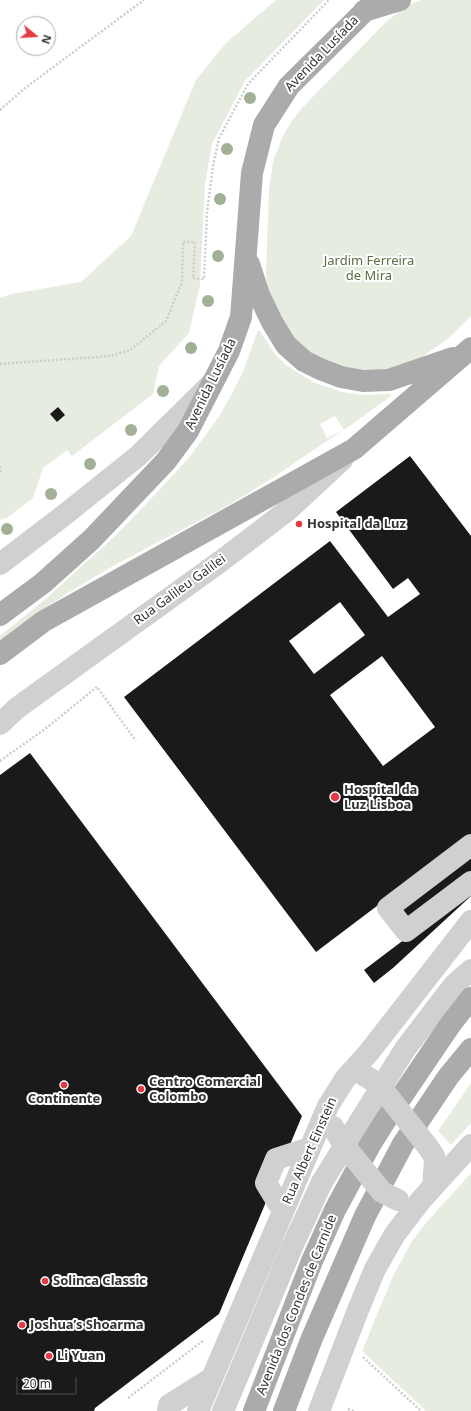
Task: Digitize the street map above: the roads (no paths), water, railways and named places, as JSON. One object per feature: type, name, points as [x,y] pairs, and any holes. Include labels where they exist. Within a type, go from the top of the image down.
[{"type":"main road","points":[[370,6],[400,0]]},
{"type":"main road","name":"Avenida Lusíada","points":[[0,615],[43,582],[92,538],[166,461],[188,431],[229,351],[241,317],[252,173],[264,124],[289,86],[370,6]]},
{"type":"main road","points":[[246,253],[259,295],[272,322],[286,344],[304,361],[320,369],[341,377],[363,381],[389,380],[468,351]]},
{"type":"main road","points":[[0,654],[44,621],[354,449],[468,351]]},
{"type":"main road","name":"Avenida dos Condes de Carnide","points":[[254,1411],[312,1261],[335,1210],[385,1121],[450,1025],[471,998]]},
{"type":"main road","name":"Avenida dos Condes de Carnide","points":[[284,1411],[312,1338],[364,1216],[403,1144],[448,1077],[471,1049]]},
{"type":"street","points":[[0,564],[138,456],[213,383]]},
{"type":"street","name":"Rua Galileu Galilei","points":[[0,724],[17,708],[208,570],[288,510],[354,449]]},
{"type":"street","points":[[471,846],[386,904],[406,931],[471,882]]},
{"type":"street","name":"Rua Albert Einstein","points":[[198,1411],[328,1106],[336,1091],[357,1071],[370,1051],[471,921]]},
{"type":"street","points":[[223,1411],[292,1247],[322,1182],[404,1049],[454,985],[471,970]]},
{"type":"street","points":[[357,1071],[380,1086],[434,1156],[435,1161],[427,1193]]},
{"type":"street","points":[[328,1106],[332,1127],[343,1144],[382,1192],[398,1200],[410,1201],[427,1193]]},
{"type":"street","points":[[319,1411],[375,1269],[395,1234],[427,1193],[471,1145]]},
{"type":"street","points":[[168,1411],[169,1405],[212,1378]]},
{"type":"place","name":"Hospital da Luz","points":[[299,524]]},
{"type":"place","name":"Hospital da Luz Lisboa","points":[[335,797]]},
{"type":"place","name":"Continente","points":[[64,1085]]},
{"type":"place","name":"Centro Comercial Colombo","points":[[141,1089]]},
{"type":"place","name":"Solinca Classic","points":[[45,1281]]},
{"type":"place","name":"Joshua’s Shoarma","points":[[22,1325]]},
{"type":"place","name":"Li Yuan","points":[[49,1356]]},
{"type":"park label","name":"Jardim Ferreira de Mira","points":[[369,268]]}]
